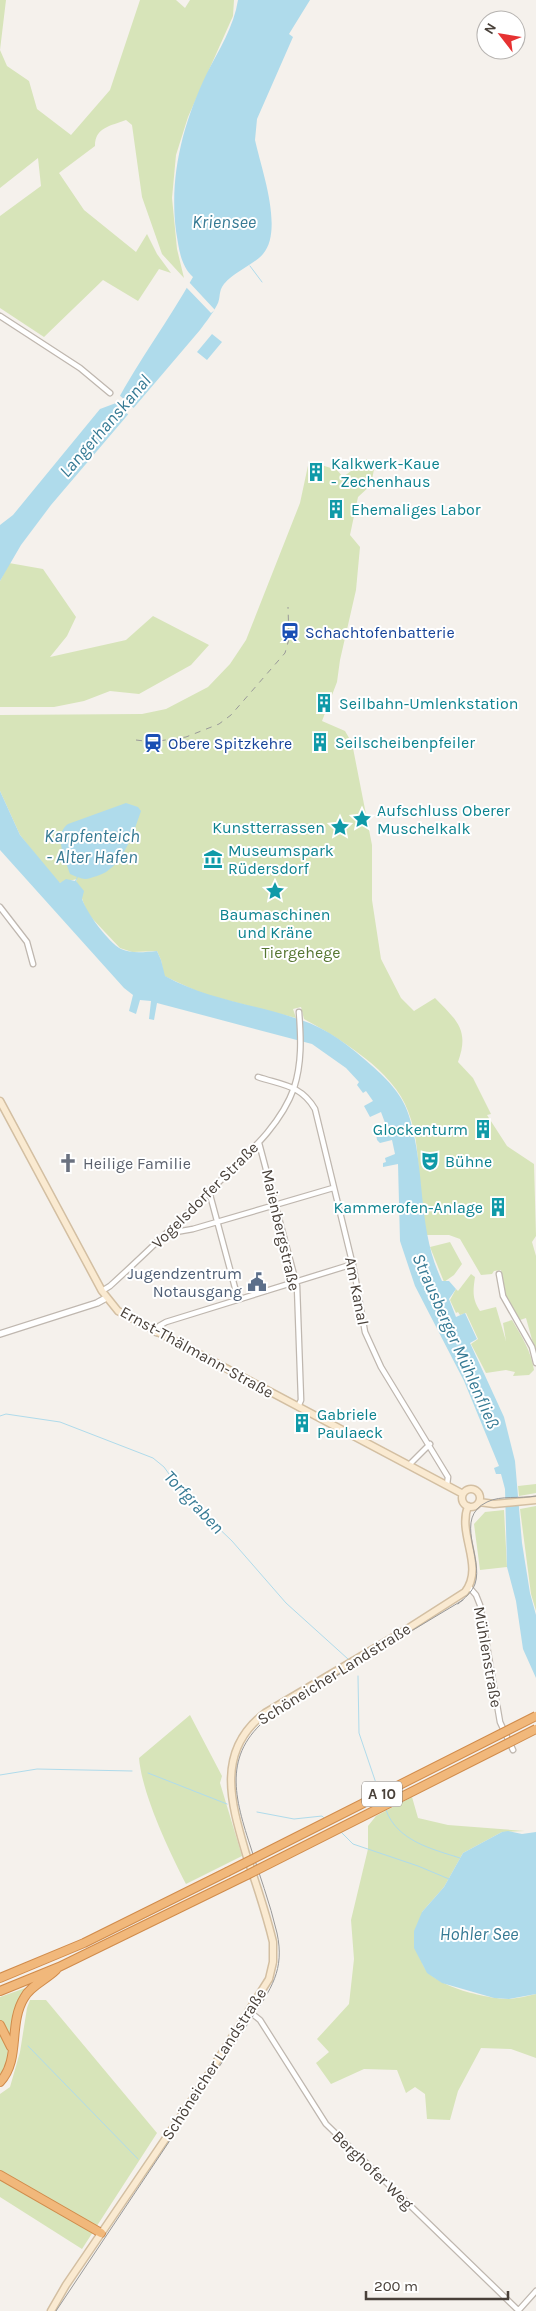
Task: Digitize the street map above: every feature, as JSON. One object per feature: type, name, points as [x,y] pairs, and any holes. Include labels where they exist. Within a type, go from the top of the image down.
[{"type":"highway","name":"A 10","points":[[0,1978],[84,1943],[536,1716]]},
{"type":"highway","name":"A 10","points":[[0,1991],[59,1967],[247,1875],[536,1729]]},
{"type":"highway","points":[[0,2082],[9,2070],[17,2010],[25,1996],[59,1967]]},
{"type":"highway","points":[[0,2025],[13,2051]]},
{"type":"highway","points":[[0,2175],[101,2233]]},
{"type":"main road","name":"Ernst-Thälmann-Straße","points":[[0,1101],[102,1291],[118,1311],[463,1494]]},
{"type":"main road","points":[[479,1502],[480,1497],[475,1490],[467,1490],[463,1494],[463,1501],[468,1506],[474,1506],[479,1502],[494,1504],[536,1500]]},
{"type":"main road","name":"Mühlenstraße","points":[[468,1506],[466,1514],[467,1530],[474,1572],[469,1587]]},
{"type":"main road","name":"Schöneicher Landstraße","points":[[51,2311],[101,2233],[250,2012],[269,1979],[274,1947],[232,1802],[231,1773],[239,1744],[248,1729],[266,1713],[457,1598],[469,1587]]},
{"type":"street","points":[[0,316],[80,368],[110,393]]},
{"type":"street","points":[[0,907],[27,942],[33,964]]},
{"type":"street","name":"Vogelsdorfer Straße","points":[[102,1291],[110,1286],[172,1229],[259,1143],[282,1112],[294,1088],[301,1056],[299,1012]]},
{"type":"street","points":[[258,1077],[294,1088]]},
{"type":"street","name":"Am Kanal","points":[[294,1088],[300,1090],[315,1109],[353,1264],[365,1332],[372,1348],[448,1477],[447,1485]]},
{"type":"street","name":"Maienbergstraße","points":[[259,1143],[295,1281],[301,1400],[298,1407]]},
{"type":"street","points":[[172,1229],[176,1232],[193,1229],[218,1220],[333,1188]]},
{"type":"street","points":[[210,1191],[238,1298]]},
{"type":"street","points":[[156,1332],[159,1326],[166,1322],[238,1298],[353,1264]]},
{"type":"street","points":[[499,1274],[503,1296],[532,1347],[536,1363]]},
{"type":"street","points":[[0,1334],[97,1303],[106,1298]]},
{"type":"street","points":[[408,1465],[430,1444]]},
{"type":"street","name":"Mühlenstraße","points":[[469,1587],[476,1595],[480,1605],[500,1722],[513,1750]]},
{"type":"street","name":"Berghofer Weg","points":[[250,2012],[260,2020],[322,2120],[518,2311]]},
{"type":"street","points":[[518,2311],[536,2291]]},
{"type":"green space","points":[[0,0],[6,0],[0,50]]},
{"type":"green space","points":[[140,0],[176,0],[185,8],[190,0],[234,0],[233,16],[188,117],[176,155],[172,198],[177,249],[184,278],[162,254],[142,197],[132,125],[126,120],[101,131],[95,146],[59,173],[84,210],[136,252],[147,234],[157,254],[171,273],[159,269],[138,301],[103,280],[44,337],[0,308],[0,216],[41,186],[38,158],[0,188],[0,50],[7,66],[29,81],[37,109],[71,135],[110,90]]},
{"type":"green space","name":"Museumspark Rüdersdorf","points":[[369,459],[375,464],[371,485],[358,497],[350,535],[360,547],[356,590],[340,660],[337,682],[322,721],[345,731],[352,743],[372,845],[372,900],[381,959],[401,998],[414,1011],[435,998],[455,1019],[462,1033],[458,1062],[473,1078],[491,1114],[487,1115],[507,1146],[534,1164],[536,1236],[532,1242],[536,1256],[536,1354],[526,1318],[520,1320],[507,1301],[501,1270],[494,1271],[492,1274],[481,1275],[460,1239],[449,1235],[426,1235],[414,1130],[401,1096],[391,1082],[349,1046],[304,1019],[301,1007],[293,1009],[296,1018],[203,994],[164,976],[157,951],[132,952],[120,948],[87,913],[76,881],[77,879],[60,883],[56,881],[20,835],[0,791],[0,715],[142,714],[166,709],[208,687],[230,664],[246,640],[300,503],[309,461],[337,470],[343,477],[359,465],[360,460]]},
{"type":"green space","points":[[9,563],[43,569],[76,617],[67,636],[50,657],[126,640],[153,616],[209,645],[191,665],[139,694],[110,691],[84,701],[54,707],[0,707],[0,581]]},
{"type":"green space","points":[[450,1242],[462,1264],[454,1275],[444,1282],[430,1247]]},
{"type":"green space","points":[[471,1274],[475,1277],[474,1295],[480,1311],[496,1307],[506,1341],[503,1323],[512,1320],[519,1332],[533,1363],[534,1370],[529,1375],[513,1376],[515,1372],[506,1370],[486,1373],[471,1344],[478,1339],[466,1313],[460,1315],[458,1312],[456,1313],[450,1300],[456,1289],[458,1291]]},
{"type":"green space","points":[[536,1484],[536,1493],[519,1496],[518,1486]]},
{"type":"green space","points":[[536,1506],[536,1611],[531,1594],[520,1509]]},
{"type":"green space","points":[[504,1510],[507,1567],[480,1570],[474,1524],[485,1512]]},
{"type":"green space","points":[[190,1715],[222,1776],[220,1783],[242,1856],[186,1884],[164,1839],[151,1805],[145,1788],[139,1758]]},
{"type":"green space","points":[[412,1797],[418,1818],[448,1825],[525,1831],[502,1832],[463,1853],[444,1887],[422,1912],[420,1944],[422,1962],[435,1978],[460,1990],[487,1997],[510,1999],[536,1994],[536,2058],[511,2049],[481,2048],[458,2091],[450,2120],[427,2119],[425,2094],[415,2087],[406,2093],[397,2070],[364,2069],[331,2084],[316,2063],[329,2052],[317,2039],[349,2004],[354,1959],[351,1920],[368,1849],[368,1826],[376,1816]]},
{"type":"green space","points":[[31,1986],[22,1996],[12,2044],[5,2027],[0,2022],[0,1997]]},
{"type":"green space","points":[[30,2000],[46,2000],[157,2133],[82,2249],[0,2197],[0,2094],[10,2087],[20,2052]]},
{"type":"green space","points":[[0,2028],[7,2046],[8,2058],[0,2076]]},
{"type":"water","name":"Kriensee","points":[[238,0],[310,0],[289,34],[293,37],[257,119],[255,140],[266,182],[271,215],[269,243],[259,258],[224,284],[217,305],[200,330],[51,505],[21,545],[0,581],[0,525],[13,515],[100,409],[116,403],[193,277],[185,267],[179,250],[174,210],[176,170],[191,111],[198,92],[230,28]]},
{"type":"water","points":[[212,334],[222,342],[207,360],[197,352]]},
{"type":"water","points":[[0,791],[20,835],[60,883],[66,879],[75,881],[77,877],[70,874],[61,848],[61,834],[68,824],[126,803],[138,807],[141,811],[138,820],[120,858],[106,872],[88,879],[78,877],[76,881],[84,891],[82,899],[85,905],[104,934],[125,951],[157,951],[165,976],[181,984],[198,991],[311,1023],[347,1045],[363,1058],[400,1096],[410,1119],[415,1140],[425,1221],[434,1261],[442,1281],[449,1281],[456,1289],[449,1299],[456,1317],[465,1313],[477,1339],[470,1343],[504,1417],[515,1461],[522,1543],[530,1593],[536,1615],[536,1678],[523,1649],[516,1601],[507,1567],[505,1489],[501,1474],[496,1474],[494,1468],[499,1466],[464,1381],[415,1286],[400,1241],[398,1164],[383,1167],[383,1163],[386,1162],[385,1158],[395,1154],[392,1140],[380,1143],[377,1140],[376,1134],[388,1131],[381,1112],[370,1117],[364,1106],[373,1101],[366,1091],[363,1093],[357,1085],[359,1082],[346,1068],[312,1044],[157,1003],[154,1020],[149,1019],[151,1001],[140,1000],[136,1014],[129,1011],[133,995],[124,988],[0,850]]},
{"type":"water","name":"Hohler See","points":[[508,1831],[522,1834],[536,1832],[536,1994],[509,1999],[494,1998],[442,1983],[427,1973],[414,1948],[414,1931],[422,1912],[444,1887],[463,1853],[502,1832]]},
{"type":"pier","points":[[188,281],[215,310],[211,313],[185,286]]},
{"type":"pier","points":[[118,394],[136,410],[131,417],[113,401]]},
{"type":"waterway","points":[[250,266],[262,282]]},
{"type":"waterway","name":"Torfgraben","points":[[0,1416],[6,1414],[60,1422],[153,1458],[164,1467],[184,1495],[232,1541],[286,1603],[348,1659]]},
{"type":"waterway","name":"Torfgraben","points":[[358,1676],[359,1733],[379,1792]]},
{"type":"waterway","points":[[0,1775],[37,1769],[132,1771]]},
{"type":"waterway","points":[[148,1773],[227,1804]]},
{"type":"waterway","name":"Torfgraben","points":[[386,1810],[391,1821],[407,1836],[427,1847],[460,1858]]},
{"type":"waterway","points":[[257,1812],[294,1819],[322,1816],[324,1818]]},
{"type":"waterway","points":[[341,1832],[353,1844],[418,1866],[449,1879]]},
{"type":"waterway","points":[[28,2046],[138,2159]]},
{"type":"tram line","points":[[458,1604],[466,1597],[475,1584],[477,1574],[471,1528],[472,1518],[477,1509],[492,1500],[536,1496]]},
{"type":"tram line","points":[[56,2311],[258,2008],[270,1988],[278,1969],[279,1946],[277,1933],[239,1808],[236,1774],[239,1758],[246,1743],[257,1728],[273,1714],[463,1600]]},
{"type":"railway","points":[[136,740],[152,742],[186,737],[219,724],[231,715],[285,653],[289,639],[288,607]]},
{"type":"place","name":"Kalkwerk-Kaue - Zechenhaus","points":[[316,472]]},
{"type":"place","name":"Ehemaliges Labor","points":[[336,509]]},
{"type":"place","name":"Schachtofenbatterie","points":[[290,632]]},
{"type":"place","name":"Seilbahn-Umlenkstation","points":[[324,703]]},
{"type":"place","name":"Seilscheibenpfeiler","points":[[320,742]]},
{"type":"place","name":"Obere Spitzkehre","points":[[153,743]]},
{"type":"place","name":"Aufschluss Oberer Muschelkalk","points":[[362,819]]},
{"type":"place","name":"Kunstterrassen","points":[[340,827]]},
{"type":"place","name":"Museumspark Rüdersdorf","points":[[213,859]]},
{"type":"place","name":"Baumaschinen und Kräne","points":[[275,891]]},
{"type":"place","name":"Glockenturm","points":[[483,1129]]},
{"type":"place","name":"Bühne","points":[[430,1161]]},
{"type":"place","name":"Heilige Familie","points":[[68,1163]]},
{"type":"place","name":"Kammerofen-Anlage","points":[[498,1207]]},
{"type":"place","name":"Jugendzentrum Notausgang","points":[[257,1282]]},
{"type":"place","name":"Gabriele Paulaeck","points":[[302,1423]]},
{"type":"water label","name":"Langerhanskanal","points":[[105,426]]},
{"type":"water label","name":"Karpfenteich - Alter Hafen","points":[[92,846]]},
{"type":"water label","name":"Strausberger Mühlenfließ","points":[[456,1341]]},
{"type":"park label","name":"Tiergehege","points":[[301,952]]}]
